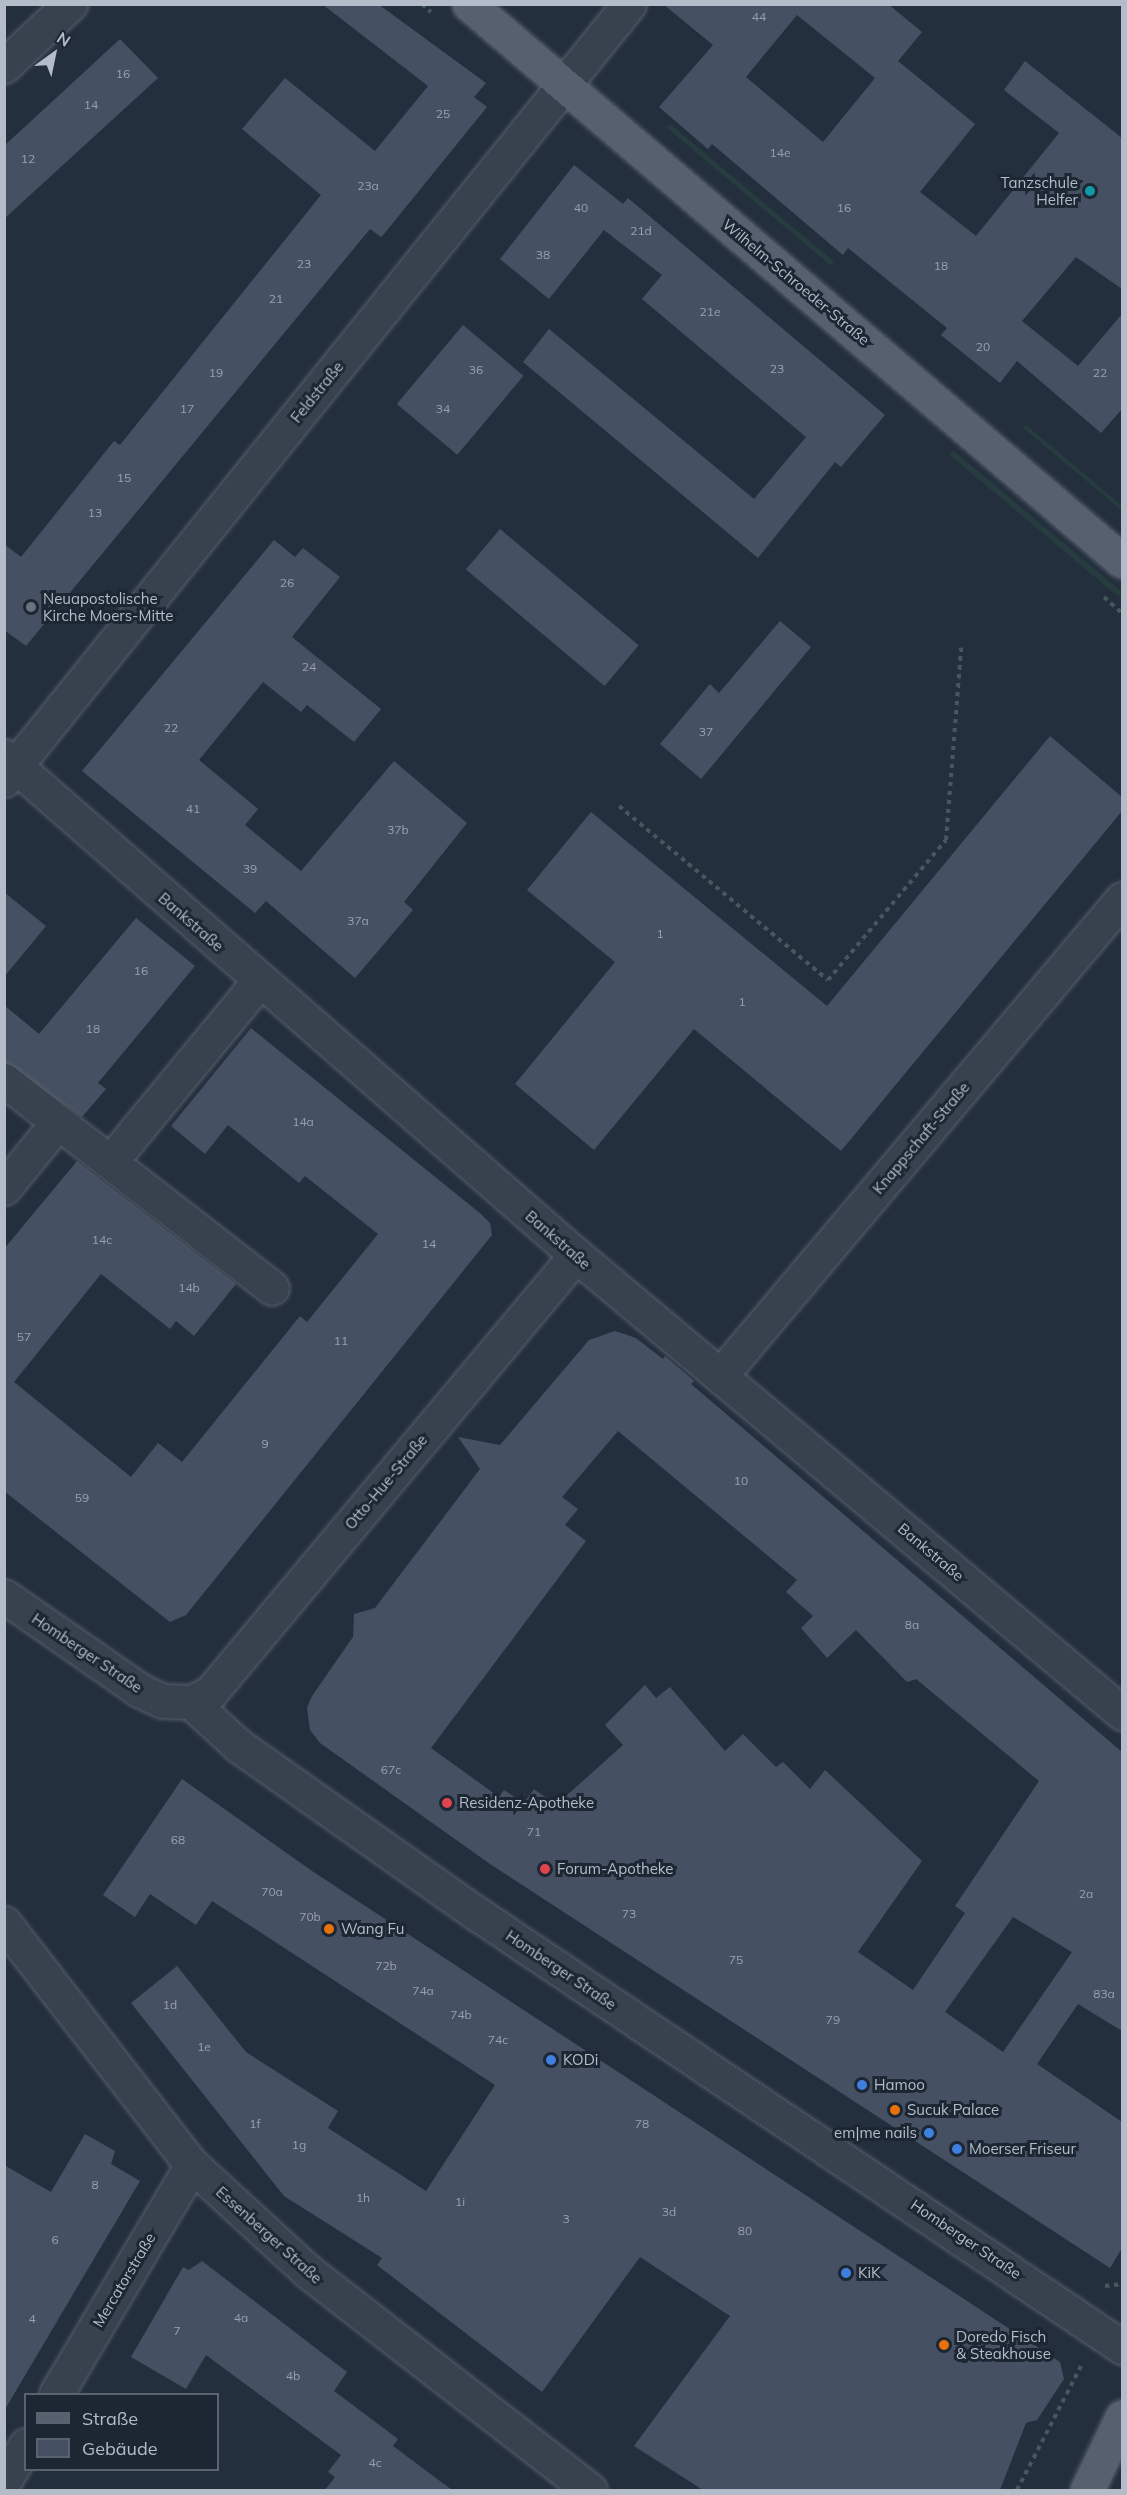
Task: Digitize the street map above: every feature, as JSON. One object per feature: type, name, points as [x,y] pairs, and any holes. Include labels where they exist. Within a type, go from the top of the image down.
[{"type":"main road","name":"Wilhelm-Schroeder-Straße","points":[[468,4],[1122,561]]},
{"type":"main road","points":[[1087,2490],[1122,2417]]},
{"type":"street","points":[[4,66],[70,4]]},
{"type":"street","name":"Feldstraße","points":[[8,768],[630,4]]},
{"type":"street","name":"Bankstraße","points":[[8,768],[259,981],[576,1256],[1122,1713]]},
{"type":"street","name":"Knappschaft-Straße","points":[[720,1376],[1122,899]]},
{"type":"street","points":[[110,1162],[259,981]]},
{"type":"street","points":[[4,1080],[272,1288]]},
{"type":"street","points":[[4,1188],[58,1122]]},
{"type":"street","name":"Otto-Hue-Straße","points":[[191,1702],[210,1693],[576,1256]]},
{"type":"street","name":"Homberger Straße","points":[[4,1596],[139,1690],[163,1701],[191,1702],[239,1746],[479,1915],[1122,2347]]},
{"type":"street","name":"Essenberger Straße","points":[[4,1923],[192,2165],[310,2273],[590,2490]]},
{"type":"street","name":"Mercatorstraße","points":[[57,2393],[192,2165]]},
{"type":"street","points":[[4,2481],[24,2448]]},
{"type":"path","points":[[619,806],[828,980],[946,840],[961,648]]},
{"type":"path","points":[[1017,2490],[1085,2357]]},
{"type":"green space","points":[[670,124],[834,262],[831,265],[667,128]]},
{"type":"green space","points":[[1026,425],[1122,506],[1120,509],[1023,428]]},
{"type":"green space","points":[[953,450],[1122,592],[1118,597],[949,455]]},
{"type":"building","points":[[322,4],[378,4],[486,83],[474,97],[487,107],[384,234],[381,237],[370,229],[26,646],[4,630],[4,544],[21,557],[114,441],[120,445],[321,195],[242,129],[285,78],[375,151],[428,86]]},
{"type":"building","points":[[663,4],[888,4],[922,32],[898,61],[975,124],[920,192],[976,236],[1059,133],[1004,90],[1025,61],[1122,138],[1122,289],[1076,257],[1022,321],[1078,366],[1122,314],[1122,409],[1101,433],[1017,361],[1000,383],[941,335],[947,328],[848,248],[843,255],[712,144],[708,149],[659,107],[713,45]],"holes":[[[797,15],[875,78],[823,142],[746,77]]]},
{"type":"building","points":[[120,39],[158,78],[4,219],[4,146]]},
{"type":"building","points":[[574,165],[623,204],[628,198],[885,415],[841,467],[835,462],[758,558],[523,362],[549,329],[754,499],[806,437],[642,299],[662,275],[604,230],[549,299],[500,259]]},
{"type":"building","points":[[463,325],[524,376],[457,455],[397,404]]},
{"type":"building","points":[[500,529],[639,645],[605,686],[466,570]]},
{"type":"building","points":[[274,540],[295,557],[303,548],[340,577],[292,637],[381,709],[354,742],[307,705],[301,712],[263,682],[199,760],[258,809],[245,825],[301,871],[394,761],[467,823],[404,902],[413,910],[355,978],[266,901],[255,913],[82,771]]},
{"type":"building","points":[[780,621],[811,647],[701,779],[660,744],[710,684],[719,693]]},
{"type":"building","points":[[1050,736],[1122,797],[1122,811],[841,1151],[694,1029],[594,1150],[515,1084],[615,962],[527,890],[591,812],[827,1006]]},
{"type":"building","points":[[4,892],[46,926],[4,977]]},
{"type":"building","points":[[136,918],[195,966],[98,1083],[106,1089],[82,1117],[4,1062],[4,1005],[39,1034]]},
{"type":"building","points":[[251,1028],[481,1214],[490,1223],[492,1235],[186,1615],[170,1622],[4,1491],[4,1249],[77,1161],[236,1284],[194,1336],[176,1321],[170,1329],[101,1274],[14,1382],[131,1477],[158,1443],[182,1462],[300,1316],[307,1322],[378,1234],[305,1176],[299,1183],[228,1125],[205,1154],[171,1126]]},
{"type":"building","points":[[615,1331],[636,1338],[663,1359],[665,1356],[694,1381],[691,1384],[1122,1752],[1122,2031],[1078,2004],[1037,2064],[1122,2122],[1122,2248],[1110,2268],[490,1864],[320,1743],[310,1730],[307,1708],[312,1696],[353,1637],[354,1614],[375,1608],[480,1469],[458,1437],[500,1445],[589,1340]],"holes":[[[618,1431],[797,1580],[786,1592],[813,1616],[801,1628],[827,1658],[856,1630],[907,1682],[916,1679],[1039,1781],[955,1906],[965,1913],[913,1990],[858,1952],[922,1861],[825,1770],[810,1789],[783,1762],[776,1767],[743,1734],[725,1751],[670,1687],[656,1698],[645,1685],[605,1725],[623,1745],[556,1805],[534,1789],[524,1803],[504,1790],[499,1797],[431,1748],[586,1541],[565,1525],[578,1509],[562,1497]],[[1013,1917],[1072,1952],[1003,2052],[945,2012]]]},
{"type":"building","points":[[182,1779],[312,1871],[1060,2362],[1064,2379],[1037,2420],[1026,2423],[1000,2490],[703,2490],[634,2446],[730,2316],[640,2257],[542,2392],[377,2265],[382,2258],[284,2196],[131,2003],[177,1966],[246,2052],[338,2111],[328,2128],[426,2191],[495,2085],[212,1901],[196,1925],[150,1894],[135,1917],[103,1895]]},
{"type":"building","points":[[85,2134],[115,2151],[111,2164],[140,2181],[4,2411],[4,2165],[51,2192]]},
{"type":"building","points":[[202,2261],[347,2372],[334,2391],[398,2439],[393,2446],[452,2490],[325,2490],[335,2477],[328,2472],[341,2455],[206,2355],[186,2389],[131,2357],[183,2267],[189,2270]]},
{"type":"place","name":"Tanzschule Helfer","points":[[1090,191]]},
{"type":"place","name":"Neuapostolische Kirche Moers-Mitte","points":[[31,607]]},
{"type":"place","name":"Residenz-Apotheke","points":[[447,1803]]},
{"type":"place","name":"Forum-Apotheke","points":[[545,1869]]},
{"type":"place","name":"Wang Fu","points":[[329,1929]]},
{"type":"place","name":"KODi","points":[[551,2060]]},
{"type":"place","name":"Hamoo","points":[[862,2085]]},
{"type":"place","name":"Sucuk Palace","points":[[895,2110]]},
{"type":"place","name":"em|me nails","points":[[929,2133]]},
{"type":"place","name":"Moerser Friseur","points":[[957,2149]]},
{"type":"place","name":"KiK","points":[[846,2273]]},
{"type":"place","name":"Doredo Fisch & Steakhouse","points":[[944,2345]]}]
